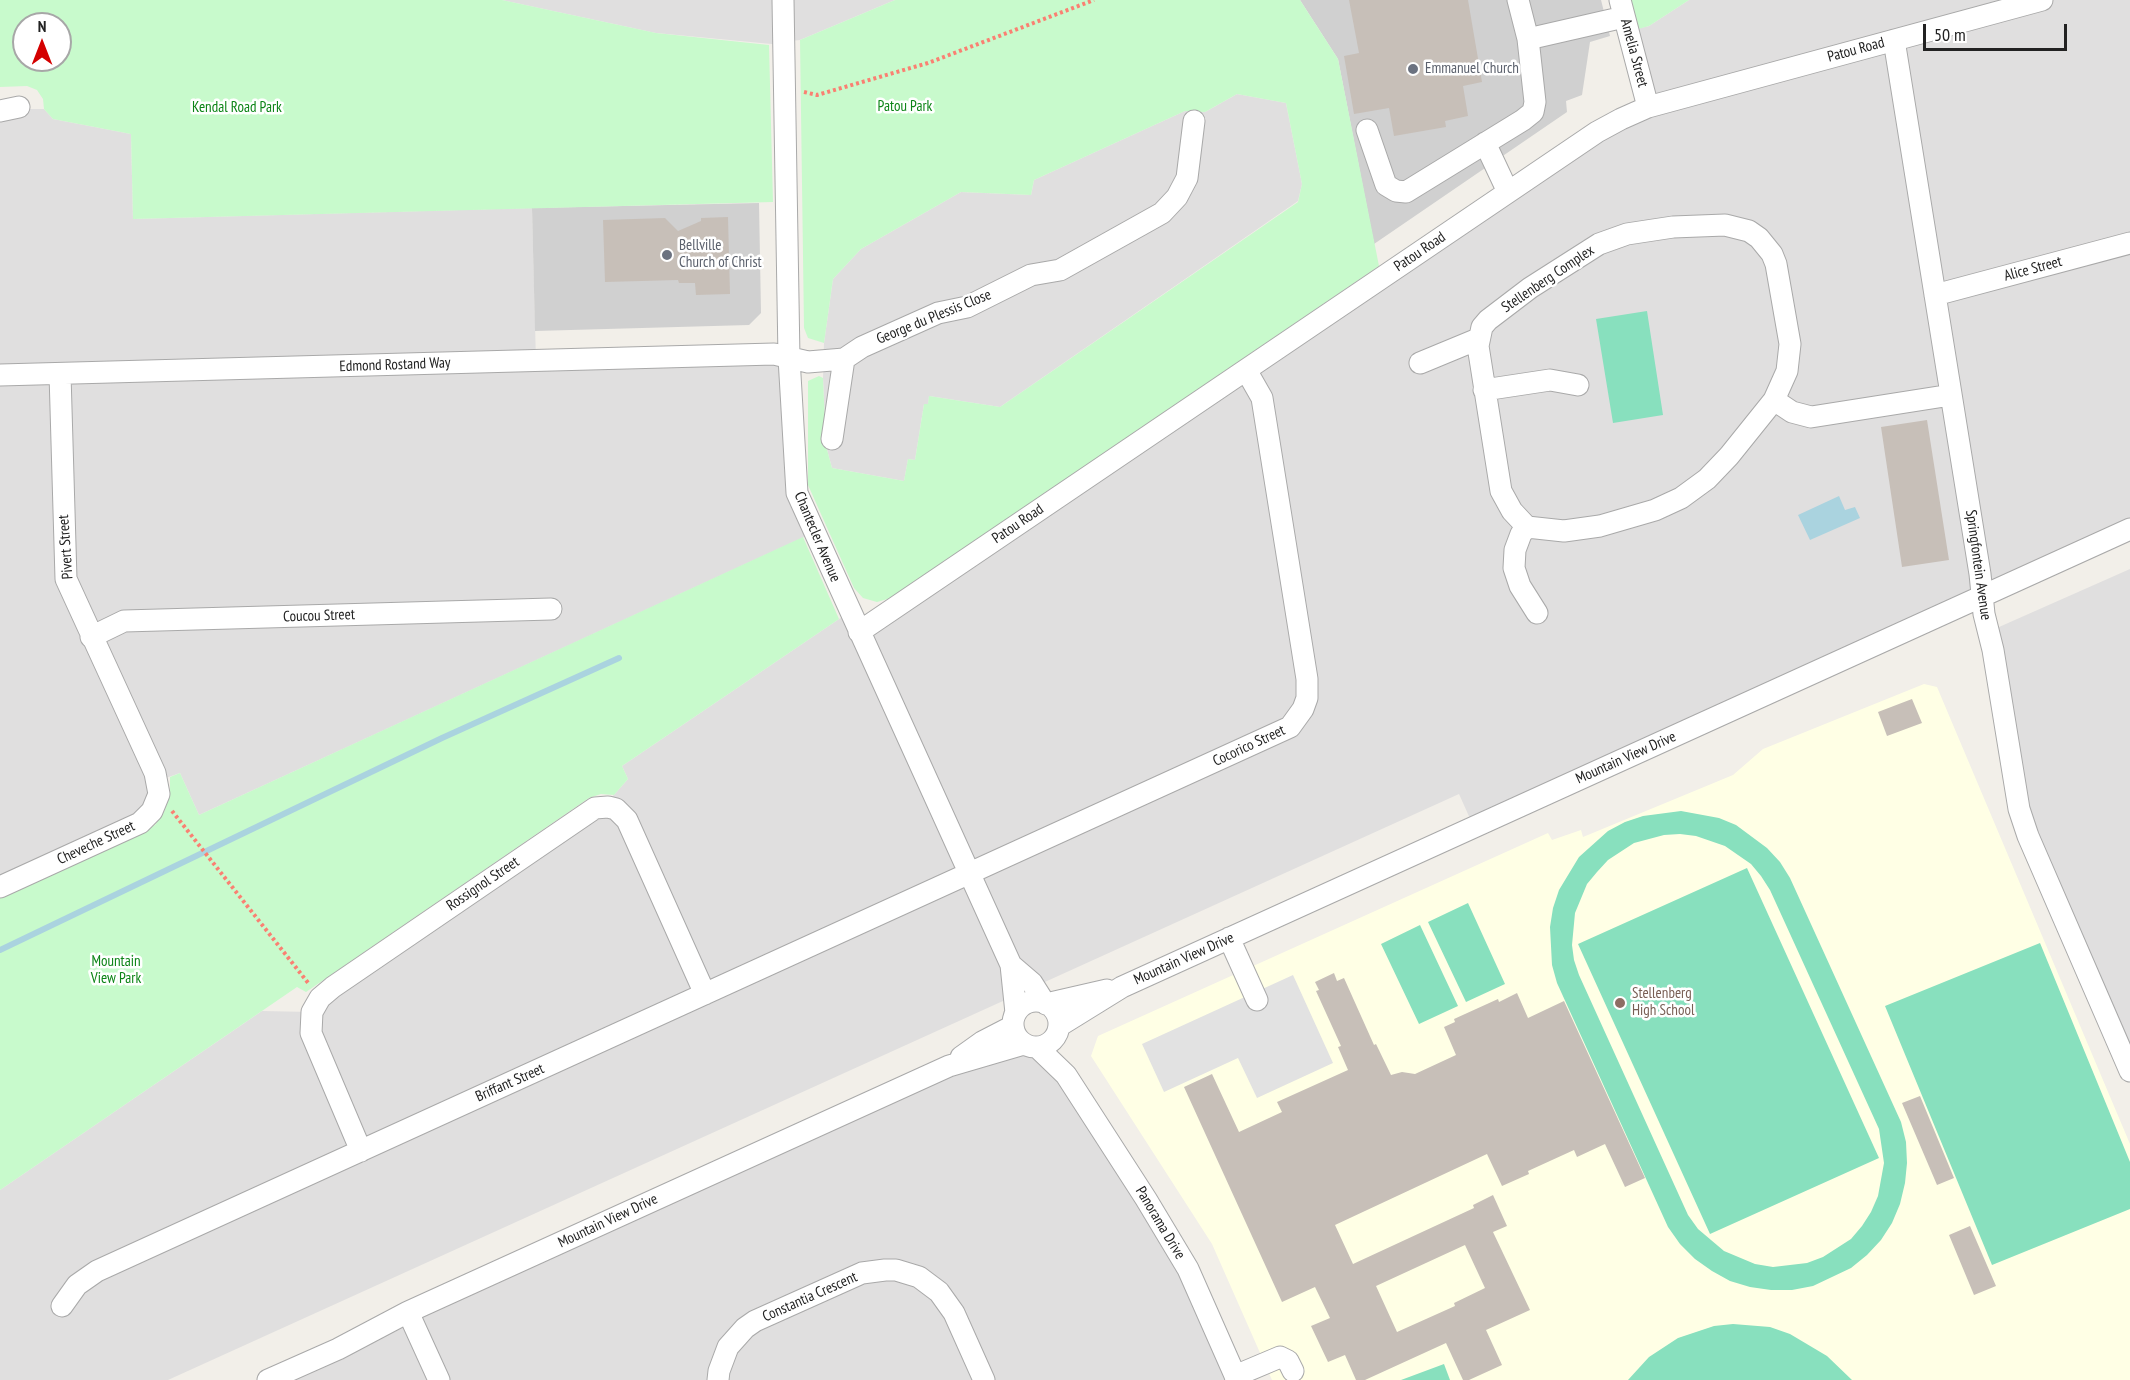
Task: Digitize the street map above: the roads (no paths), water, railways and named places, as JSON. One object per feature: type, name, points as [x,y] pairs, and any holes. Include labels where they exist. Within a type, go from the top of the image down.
[{"type":"street","name":"Chantecler Avenue","points":[[783,0],[789,358],[797,493],[1011,965],[1023,1033]]},
{"type":"street","points":[[1367,130],[1386,185],[1396,191],[1406,192],[1533,112],[1535,102],[1528,39],[1518,0]]},
{"type":"street","name":"Patou Road","points":[[859,632],[1597,132],[1648,107],[2042,0]]},
{"type":"street","points":[[1528,39],[1622,8]]},
{"type":"street","name":"Amelia Street","points":[[1622,8],[1648,107]]},
{"type":"street","name":"Springfontein Avenue","points":[[1894,40],[1982,596],[2023,823],[2130,1071]]},
{"type":"street","name":"George du Plessis Close","points":[[789,358],[808,362],[831,362],[844,359],[862,347],[938,313],[967,307],[1031,274],[1060,270],[1162,213],[1177,197],[1187,178],[1194,121]]},
{"type":"street","points":[[1485,143],[1508,192]]},
{"type":"street","name":"Stellenberg Complex","points":[[1478,339],[1482,327],[1488,320],[1530,288],[1599,244],[1627,234],[1673,227],[1737,226],[1759,238],[1772,254],[1776,264],[1790,344],[1787,371],[1774,400],[1729,456],[1707,479],[1681,498],[1655,510],[1600,526],[1564,531],[1527,527]]},
{"type":"street","name":"Alice Street","points":[[1935,295],[2130,243]]},
{"type":"street","points":[[1420,363],[1478,339],[1501,491],[1512,511],[1527,527],[1521,534],[1515,549],[1514,568],[1520,586],[1537,613]]},
{"type":"street","name":"Edmond Rostand Way","points":[[0,375],[774,354],[789,358]]},
{"type":"street","points":[[832,439],[844,359]]},
{"type":"street","name":"Cocorico Street","points":[[969,874],[1280,733],[1290,727],[1303,709],[1306,698],[1306,679],[1262,398],[1246,370]]},
{"type":"street","name":"Pivert Street","points":[[60,374],[65,571],[68,586],[155,773],[159,794]]},
{"type":"street","points":[[1484,390],[1550,380],[1578,385]]},
{"type":"street","points":[[1774,400],[1792,412],[1811,417],[1951,395]]},
{"type":"street","name":"Mountain View Drive","points":[[1059,1029],[1122,987],[2130,529]]},
{"type":"street","name":"Coucou Street","points":[[91,637],[124,621],[551,609]]},
{"type":"street","name":"Cheveche Street","points":[[0,887],[140,823],[152,811],[159,794]]},
{"type":"street","name":"Rossignol Street","points":[[361,1151],[311,1033],[312,1012],[320,998],[589,811],[602,807],[616,809],[627,820],[705,994]]},
{"type":"street","name":"Briffant Street","points":[[62,1306],[77,1285],[98,1271],[969,874]]},
{"type":"street","points":[[1229,938],[1257,1000]]},
{"type":"street","name":"Chantecler Avenue","points":[[1011,965],[1032,983],[1045,1003]]},
{"type":"street","name":"Mountain View Drive","points":[[1045,1003],[1122,987]]},
{"type":"street","points":[[1038,1001],[1045,1003],[1054,1009],[1059,1029],[1053,1040],[1046,1045],[1023,1033],[1025,1004],[1038,1001]]},
{"type":"street","name":"Panorama Drive","points":[[1059,1029],[1066,1075]]},
{"type":"street","name":"Mountain View Drive","points":[[268,1380],[338,1349],[408,1312],[949,1066],[982,1042],[1023,1033]]},
{"type":"street","name":"Panorama Drive","points":[[1023,1033],[1066,1075],[1146,1199],[1188,1269],[1236,1378]]},
{"type":"street","name":"Constantia Crescent","points":[[718,1380],[721,1365],[729,1347],[745,1328],[862,1273],[885,1270],[896,1270],[919,1277],[939,1292],[954,1313],[984,1380]]},
{"type":"street","points":[[408,1312],[439,1380]]},
{"type":"street","points":[[1236,1378],[1280,1357],[1288,1361],[1293,1371]]},
{"type":"water","points":[[1839,496],[1845,510],[1855,507],[1860,518],[1810,540],[1798,515]]},
{"type":"waterway","points":[[0,950],[442,738],[619,658]]},
{"type":"place","name":"Emmanuel Church","points":[[1413,69]]},
{"type":"place","name":"Bellville Church of Christ","points":[[667,255]]},
{"type":"place","name":"Stellenberg High School","points":[[1620,1003]]},
{"type":"park label","name":"Patou Park","points":[[905,107]]},
{"type":"park label","name":"Kendal Road Park","points":[[237,108]]},
{"type":"park label","name":"Mountain View Park","points":[[116,970]]}]
